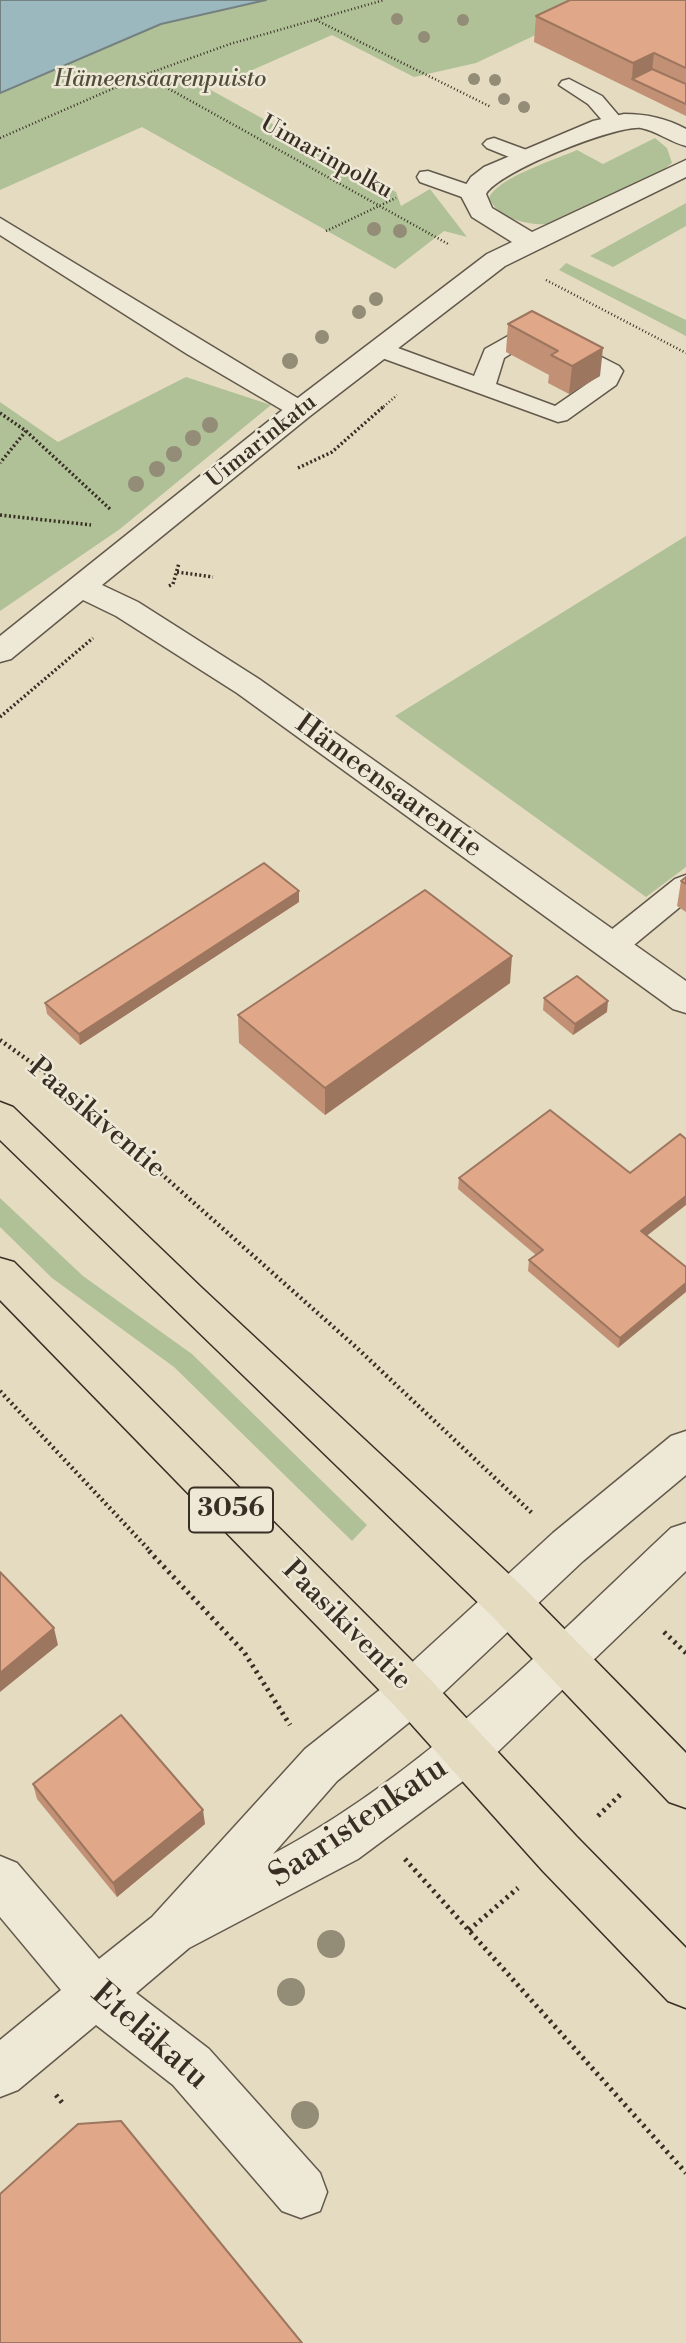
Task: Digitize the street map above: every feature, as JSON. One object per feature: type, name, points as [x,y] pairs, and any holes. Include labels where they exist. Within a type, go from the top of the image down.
[{"type":"main road","points":[[0,1117],[209,1320],[509,1603],[686,1786]]},
{"type":"main road","name":"Paasikiventie","points":[[0,1274],[412,1692],[559,1853],[686,1983]]},
{"type":"street","points":[[532,243],[481,212],[473,194],[486,177],[524,157],[615,123],[653,123],[686,139]]},
{"type":"street","name":"Uimarinkatu","points":[[0,652],[300,410],[496,260],[686,167]]},
{"type":"street","name":"Hämeensaarentie","points":[[82,588],[127,609],[248,686],[686,1000]]},
{"type":"street","name":"Saaristenkatu","points":[[0,2072],[169,1934],[321,1765],[412,1692],[568,1547],[686,1449]]},
{"type":"street","name":"Saaristenkatu","points":[[169,1934],[265,1886],[341,1843],[466,1751],[686,1542]]},
{"type":"street","name":"Eteläkatu","points":[[0,1880],[95,1993],[191,2067],[301,2192]]},
{"type":"lane","points":[[569,85],[595,100],[615,123]]},
{"type":"lane","points":[[494,144],[524,157]]},
{"type":"lane","points":[[428,177],[473,194]]},
{"type":"lane","points":[[0,225],[195,349],[300,410]]},
{"type":"lane","points":[[379,349],[558,415],[608,380],[611,371],[534,329],[492,354],[483,386]]},
{"type":"lane","points":[[612,946],[686,886]]},
{"type":"path","points":[[0,138],[144,75],[230,44],[384,0]]},
{"type":"path","points":[[316,20],[499,111]]},
{"type":"path","name":"Uimarinpolku","points":[[144,75],[454,247],[537,276],[686,353]]},
{"type":"path","points":[[0,413],[26,431],[118,517]]},
{"type":"path","points":[[0,463],[26,431]]},
{"type":"path","points":[[177,572],[213,576]]},
{"type":"path","name":"Paasikiventie","points":[[0,1040],[57,1081],[357,1348],[568,1547]]},
{"type":"path","points":[[627,1598],[686,1653]]},
{"type":"green space","name":"Hämeensaarenpuisto","points":[[266,0],[610,0],[476,63],[414,77],[332,35],[209,89],[396,192],[401,206],[430,189],[467,237],[444,231],[395,269],[142,127],[0,190],[0,93],[161,24]]},
{"type":"green space","points":[[655,138],[667,148],[672,163],[663,170],[550,224],[515,220],[500,211],[489,198],[494,190],[515,176],[577,150],[603,164]]},
{"type":"green space","points":[[686,203],[686,226],[613,267],[590,256]]},
{"type":"green space","points":[[566,263],[686,320],[686,336],[559,270]]},
{"type":"green space","points":[[186,377],[271,405],[120,529],[0,611],[0,402],[58,442]]},
{"type":"green space","points":[[686,536],[686,867],[646,897],[395,716]]},
{"type":"green space","points":[[0,1198],[83,1276],[192,1354],[367,1525],[352,1541],[174,1367],[52,1278],[0,1227]]},
{"type":"water","points":[[0,0],[266,0],[161,24],[0,93]]},
{"type":"building","points":[[570,0],[686,0],[686,68],[654,53],[633,63],[536,16]]},
{"type":"building","points":[[652,69],[686,84],[686,104],[632,79]]},
{"type":"building","points":[[532,311],[603,348],[572,366],[551,355],[558,351],[508,324]]},
{"type":"building","points":[[264,863],[299,891],[79,1034],[45,1003]]},
{"type":"building","points":[[425,890],[512,956],[325,1088],[238,1015]]},
{"type":"building","points":[[577,976],[608,1001],[575,1024],[544,998]]},
{"type":"building","points":[[550,1110],[630,1173],[680,1134],[686,1139],[686,1196],[641,1231],[686,1267],[686,1283],[620,1338],[529,1260],[543,1250],[459,1178]]},
{"type":"building","points":[[0,1572],[54,1628],[0,1673]]},
{"type":"building","points":[[121,1715],[203,1810],[113,1883],[33,1784]]},
{"type":"building","points":[[121,2121],[302,2343],[0,2343],[0,2194],[78,2124]]}]
